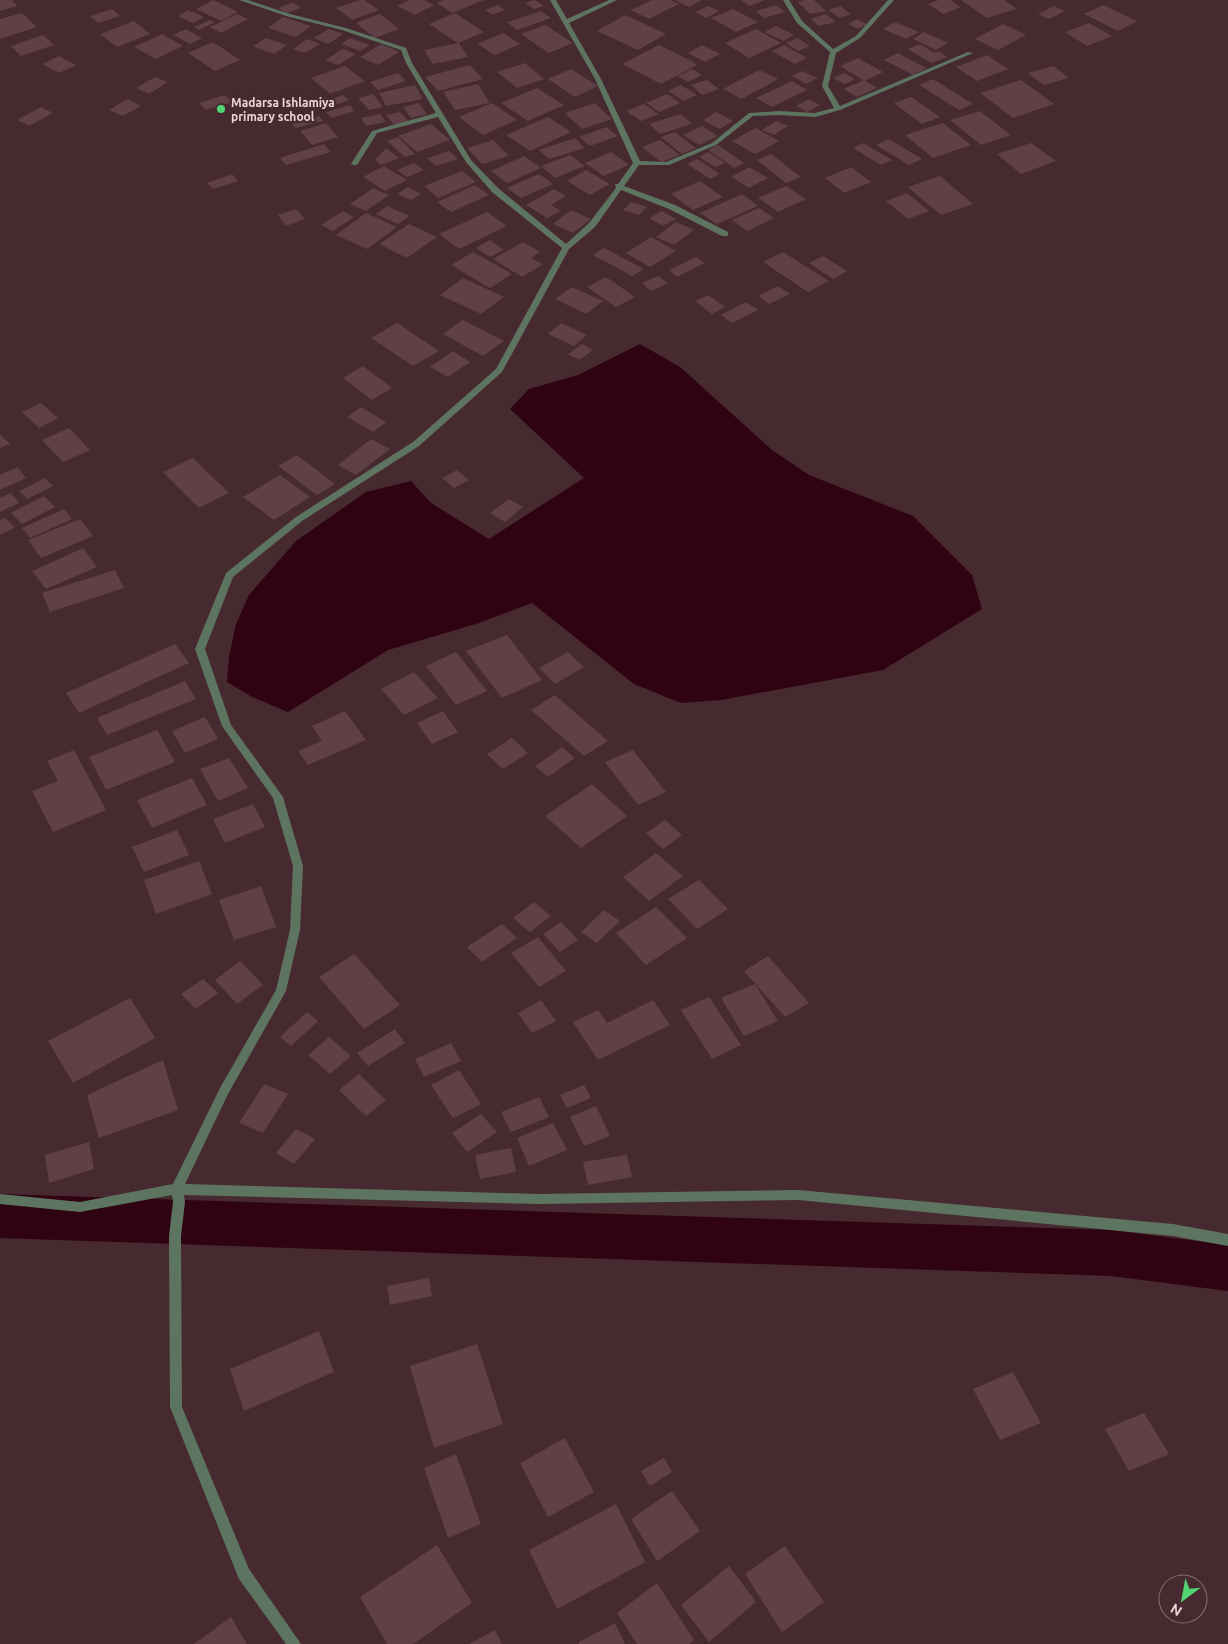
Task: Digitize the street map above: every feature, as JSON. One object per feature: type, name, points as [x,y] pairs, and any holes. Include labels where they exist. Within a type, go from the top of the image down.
[{"type":"street","points":[[242,0],[288,15],[344,29],[404,49],[409,63],[468,161],[495,190],[566,248]]},
{"type":"street","points":[[553,0],[598,79],[636,162]]},
{"type":"street","points":[[566,22],[614,0]]},
{"type":"street","points":[[786,0],[799,22],[833,52]]},
{"type":"street","points":[[838,109],[825,86],[833,52],[858,37],[891,0]]},
{"type":"street","points":[[636,162],[667,164],[714,144],[751,114],[815,115],[838,109],[970,53]]},
{"type":"street","points":[[355,164],[374,132],[440,114]]},
{"type":"street","points":[[294,1644],[244,1574],[176,1408],[175,1236],[179,1202],[178,1188],[224,1091],[281,991],[296,930],[298,866],[278,797],[227,726],[200,649],[229,575],[298,519],[416,444],[499,370],[566,248],[592,225],[636,162]]},
{"type":"street","points":[[618,186],[672,207],[725,234]]},
{"type":"street","points":[[0,1199],[80,1207],[178,1188],[538,1199],[798,1195],[1173,1230],[1228,1240]]},
{"type":"shaded area","points":[[640,344],[680,367],[772,450],[809,475],[913,516],[972,575],[982,609],[883,670],[721,700],[681,703],[634,684],[532,603],[479,623],[388,650],[288,712],[252,697],[227,682],[229,657],[236,624],[249,595],[296,541],[366,492],[411,481],[431,503],[489,539],[584,478],[510,409],[529,389],[578,375]]},
{"type":"building","points":[[0,0],[12,0],[17,6],[0,11]]},
{"type":"building","points":[[213,0],[238,12],[221,21],[196,9]]},
{"type":"building","points":[[364,0],[379,10],[352,20],[336,8]]},
{"type":"building","points":[[409,0],[424,0],[434,5],[415,15],[397,6]]},
{"type":"building","points":[[444,0],[484,0],[452,13],[437,3]]},
{"type":"building","points":[[535,0],[544,6],[534,9],[525,3]]},
{"type":"building","points":[[652,0],[670,0],[679,4],[649,19],[631,10]]},
{"type":"building","points":[[675,0],[702,0],[689,7]]},
{"type":"building","points":[[741,0],[765,0],[750,6]]},
{"type":"building","points":[[814,0],[826,11],[810,14],[798,2]]},
{"type":"building","points":[[939,0],[950,0],[961,7],[944,14],[928,4]]},
{"type":"building","points":[[961,0],[1004,0],[1017,9],[987,18]]},
{"type":"building","points":[[293,2],[301,8],[287,13],[278,8]]},
{"type":"building","points":[[498,5],[505,10],[492,15],[485,10]]},
{"type":"building","points":[[776,5],[785,12],[764,18],[756,11]]},
{"type":"building","points":[[1103,5],[1137,21],[1118,31],[1084,14]]},
{"type":"building","points":[[708,6],[719,11],[706,18],[695,12]]},
{"type":"building","points":[[840,6],[851,14],[840,18],[828,10]]},
{"type":"building","points":[[1054,6],[1065,11],[1049,19],[1038,14]]},
{"type":"building","points":[[112,9],[120,16],[98,23],[90,16]]},
{"type":"building","points":[[733,9],[758,22],[736,32],[711,18]]},
{"type":"building","points":[[188,10],[204,17],[193,23],[178,16]]},
{"type":"building","points":[[541,11],[551,18],[517,30],[507,22]]},
{"type":"building","points":[[22,13],[37,27],[0,39],[0,19]]},
{"type":"building","points":[[455,13],[484,32],[458,43],[429,24]]},
{"type":"building","points":[[237,14],[248,19],[221,33],[210,27]]},
{"type":"building","points":[[380,14],[399,29],[375,38],[356,23]]},
{"type":"building","points":[[826,14],[836,22],[819,26],[810,19]]},
{"type":"building","points":[[625,15],[666,34],[638,50],[597,31]]},
{"type":"building","points":[[283,17],[311,26],[296,37],[268,28]]},
{"type":"building","points":[[857,19],[867,24],[858,29],[848,24]]},
{"type":"building","points":[[210,20],[215,22],[199,30],[194,27]]},
{"type":"building","points":[[134,21],[150,34],[117,47],[100,34]]},
{"type":"building","points":[[895,22],[919,32],[906,39],[883,29]]},
{"type":"building","points":[[1089,23],[1112,36],[1087,46],[1065,32]]},
{"type":"building","points":[[1003,24],[1026,35],[998,50],[975,39]]},
{"type":"building","points":[[545,25],[573,43],[549,53],[521,34]]},
{"type":"building","points":[[776,26],[794,35],[783,41],[765,32]]},
{"type":"building","points":[[186,29],[202,38],[190,44],[173,35]]},
{"type":"building","points":[[329,29],[343,34],[328,44],[314,38]]},
{"type":"building","points":[[756,29],[781,43],[749,58],[725,43]]},
{"type":"building","points":[[924,32],[948,43],[936,50],[913,39]]},
{"type":"building","points":[[503,33],[520,44],[495,55],[477,44]]},
{"type":"building","points":[[162,34],[183,46],[156,59],[134,47]]},
{"type":"building","points":[[43,35],[54,45],[21,56],[11,46]]},
{"type":"building","points":[[266,38],[287,45],[274,54],[253,46]]},
{"type":"building","points":[[350,38],[370,45],[360,51],[341,44]]},
{"type":"building","points":[[798,38],[810,46],[798,51],[786,43]]},
{"type":"building","points":[[307,39],[320,44],[305,53],[293,49]]},
{"type":"building","points":[[213,42],[240,60],[215,71],[188,53]]},
{"type":"building","points":[[459,43],[468,57],[433,64],[424,50]]},
{"type":"building","points":[[381,44],[399,52],[378,65],[360,57]]},
{"type":"building","points":[[920,44],[934,53],[939,51],[947,57],[931,63],[908,49]]},
{"type":"building","points":[[659,45],[697,65],[661,84],[622,64]]},
{"type":"building","points":[[702,45],[720,54],[705,62],[688,53]]},
{"type":"building","points":[[784,45],[807,58],[795,64],[772,51]]},
{"type":"building","points":[[343,49],[356,54],[338,65],[325,60]]},
{"type":"building","points":[[898,53],[926,68],[913,75],[884,60]]},
{"type":"building","points":[[987,55],[1008,69],[977,81],[956,67]]},
{"type":"building","points":[[59,56],[76,65],[59,73],[43,64]]},
{"type":"building","points":[[858,58],[883,72],[865,81],[840,66]]},
{"type":"building","points":[[525,63],[544,79],[517,88],[497,72]]},
{"type":"building","points":[[470,65],[483,79],[438,91],[425,77]]},
{"type":"building","points":[[345,66],[365,81],[330,94],[311,78]]},
{"type":"building","points":[[1054,66],[1069,78],[1044,85],[1028,73]]},
{"type":"building","points":[[571,69],[598,86],[575,97],[548,79]]},
{"type":"building","points":[[692,69],[702,75],[688,82],[678,76]]},
{"type":"building","points":[[759,70],[778,79],[742,99],[723,89]]},
{"type":"building","points":[[802,71],[817,78],[806,84],[792,76]]},
{"type":"building","points":[[398,73],[406,81],[378,90],[370,82]]},
{"type":"building","points":[[844,73],[855,79],[845,84],[833,78]]},
{"type":"building","points":[[155,77],[168,82],[149,94],[136,88]]},
{"type":"building","points":[[933,79],[973,104],[959,110],[919,85]]},
{"type":"building","points":[[707,80],[719,89],[702,95],[691,85]]},
{"type":"building","points":[[864,80],[877,88],[857,97],[844,89]]},
{"type":"building","points":[[1021,80],[1054,104],[1013,118],[980,93]]},
{"type":"building","points":[[792,81],[807,90],[772,107],[756,98]]},
{"type":"building","points":[[478,84],[490,103],[455,110],[443,92]]},
{"type":"building","points":[[415,85],[423,99],[386,106],[379,93]]},
{"type":"building","points":[[681,85],[697,95],[684,101],[668,91]]},
{"type":"building","points":[[537,88],[564,105],[528,121],[501,103]]},
{"type":"building","points":[[373,94],[383,107],[369,110],[358,98]]},
{"type":"building","points":[[667,94],[680,103],[659,112],[646,103]]},
{"type":"building","points":[[225,95],[232,102],[206,110],[199,103]]},
{"type":"building","points":[[343,95],[349,100],[333,106],[327,101]]},
{"type":"building","points":[[911,97],[940,117],[922,124],[894,103]]},
{"type":"building","points":[[127,99],[141,106],[123,116],[109,110]]},
{"type":"building","points":[[809,99],[820,105],[807,112],[796,106]]},
{"type":"building","points":[[419,103],[427,114],[411,118],[403,107]]},
{"type":"building","points":[[492,103],[517,120],[483,135],[459,117]]},
{"type":"building","points":[[595,103],[612,119],[582,129],[565,113]]},
{"type":"building","points":[[644,104],[659,114],[641,121],[626,111]]},
{"type":"building","points":[[350,105],[354,111],[331,118],[326,112]]},
{"type":"building","points":[[41,107],[53,113],[29,126],[17,120]]},
{"type":"building","points":[[980,111],[1011,135],[981,145],[950,120]]},
{"type":"building","points":[[400,112],[408,121],[394,125],[386,115]]},
{"type":"building","points":[[716,112],[733,121],[720,129],[703,120]]},
{"type":"building","points":[[380,114],[386,122],[366,126],[361,118]]},
{"type":"building","points":[[681,114],[692,124],[660,134],[649,124]]},
{"type":"building","points":[[319,116],[323,121],[296,128],[292,124]]},
{"type":"building","points":[[548,117],[571,132],[530,151],[506,135]]},
{"type":"building","points":[[776,121],[788,126],[774,135],[762,130]]},
{"type":"building","points":[[326,123],[338,137],[312,145],[300,131]]},
{"type":"building","points":[[943,123],[971,145],[933,158],[905,135]]},
{"type":"building","points":[[431,124],[450,140],[417,152],[398,136]]},
{"type":"building","points":[[702,126],[718,136],[699,145],[683,135]]},
{"type":"building","points":[[606,127],[618,136],[590,146],[579,137]]},
{"type":"building","points":[[756,128],[779,141],[755,154],[732,141]]},
{"type":"building","points":[[675,132],[696,148],[682,154],[661,137]]},
{"type":"building","points":[[398,137],[415,154],[405,157],[387,141]]},
{"type":"building","points":[[575,138],[585,148],[549,159],[539,150]]},
{"type":"building","points":[[889,139],[922,159],[909,165],[876,145]]},
{"type":"building","points":[[493,140],[509,156],[482,164],[467,148]]},
{"type":"building","points":[[660,140],[680,155],[661,162],[642,147]]},
{"type":"building","points":[[863,143],[892,160],[881,165],[853,148]]},
{"type":"building","points":[[1031,143],[1056,161],[1021,174],[997,154]]},
{"type":"building","points":[[324,144],[331,152],[286,165],[280,158]]},
{"type":"building","points":[[718,145],[744,163],[734,168],[708,150]]},
{"type":"building","points":[[386,148],[399,158],[381,165],[375,160]]},
{"type":"building","points":[[449,151],[458,159],[436,166],[427,158]]},
{"type":"building","points":[[611,152],[629,165],[604,176],[585,163]]},
{"type":"building","points":[[708,152],[725,163],[715,167],[699,157]]},
{"type":"building","points":[[771,154],[801,177],[786,183],[757,160]]},
{"type":"building","points":[[570,155],[585,166],[555,178],[541,166]]},
{"type":"building","points":[[524,156],[541,168],[507,183],[491,171]]},
{"type":"building","points":[[697,159],[720,174],[710,179],[687,164]]},
{"type":"building","points":[[414,163],[424,170],[407,177],[397,170]]},
{"type":"building","points":[[384,166],[407,180],[385,191],[363,177]]},
{"type":"building","points":[[749,167],[768,178],[749,188],[731,177]]},
{"type":"building","points":[[851,167],[871,182],[844,193],[825,178]]},
{"type":"building","points":[[586,170],[610,184],[590,195],[567,181]]},
{"type":"building","points":[[462,171],[476,182],[438,198],[424,186]]},
{"type":"building","points":[[232,174],[238,181],[213,189],[207,183]]},
{"type":"building","points":[[539,174],[553,184],[521,198],[507,188]]},
{"type":"building","points":[[940,176],[973,204],[941,215],[908,187]]},
{"type":"building","points":[[700,181],[723,197],[693,210],[671,194]]},
{"type":"building","points":[[475,185],[489,195],[451,212],[437,202]]},
{"type":"building","points":[[786,186],[806,199],[778,212],[758,198]]},
{"type":"building","points":[[408,187],[421,194],[411,200],[397,194]]},
{"type":"building","points":[[373,188],[389,195],[366,211],[350,204]]},
{"type":"building","points":[[554,189],[566,196],[551,205],[561,211],[547,218],[526,205]]},
{"type":"building","points":[[907,193],[929,211],[908,219],[886,201]]},
{"type":"building","points":[[742,194],[758,206],[717,224],[700,213]]},
{"type":"building","points":[[631,202],[647,207],[639,215],[623,210]]},
{"type":"building","points":[[387,206],[410,216],[398,224],[376,214]]},
{"type":"building","points":[[759,208],[774,218],[747,231],[732,220]]},
{"type":"building","points":[[296,209],[305,219],[286,226],[278,215]]},
{"type":"building","points":[[571,210],[591,219],[573,233],[553,224]]},
{"type":"building","points":[[343,211],[354,217],[333,231],[321,225]]},
{"type":"building","points":[[662,211],[676,219],[663,226],[649,218]]},
{"type":"building","points":[[487,212],[507,226],[459,249],[439,234]]},
{"type":"building","points":[[366,213],[397,227],[367,249],[336,235]]},
{"type":"building","points":[[676,222],[694,230],[674,245],[656,237]]},
{"type":"building","points":[[409,224],[437,237],[407,258],[379,244]]},
{"type":"building","points":[[651,237],[676,251],[650,267],[626,253]]},
{"type":"building","points":[[490,240],[504,250],[490,257],[476,248]]},
{"type":"building","points":[[523,242],[540,252],[531,258],[543,264],[522,277],[493,259]]},
{"type":"building","points":[[604,248],[644,269],[632,276],[593,255]]},
{"type":"building","points":[[473,252],[512,274],[490,288],[451,265]]},
{"type":"building","points":[[783,252],[829,281],[808,292],[763,262]]},
{"type":"building","points":[[823,256],[847,271],[833,279],[809,263]]},
{"type":"building","points":[[696,257],[705,263],[677,277],[669,270]]},
{"type":"building","points":[[658,276],[668,283],[651,291],[642,283]]},
{"type":"building","points":[[606,277],[635,297],[616,307],[587,287]]},
{"type":"building","points":[[463,278],[504,297],[481,314],[440,295]]},
{"type":"building","points":[[778,286],[790,294],[769,304],[758,296]]},
{"type":"building","points":[[572,287],[603,301],[586,314],[555,299]]},
{"type":"building","points":[[708,295],[725,307],[712,314],[695,301]]},
{"type":"building","points":[[746,302],[758,310],[732,323],[721,315]]},
{"type":"building","points":[[463,320],[504,341],[483,356],[443,334]]},
{"type":"building","points":[[397,323],[439,351],[413,366],[371,338]]},
{"type":"building","points":[[561,323],[587,335],[574,346],[548,334]]},
{"type":"building","points":[[582,344],[593,350],[579,360],[568,354]]},
{"type":"building","points":[[453,351],[470,362],[448,377],[430,367]]},
{"type":"building","points":[[363,366],[392,388],[372,400],[343,378]]},
{"type":"building","points":[[41,403],[58,418],[39,428],[22,412]]},
{"type":"building","points":[[361,407],[386,422],[373,432],[347,417]]},
{"type":"building","points":[[69,428],[90,450],[63,462],[42,440]]},
{"type":"building","points":[[0,434],[10,444],[0,448]]},
{"type":"building","points":[[371,439],[390,449],[356,475],[338,465]]},
{"type":"building","points":[[297,455],[335,484],[317,495],[278,466]]},
{"type":"building","points":[[193,458],[229,493],[199,508],[163,472]]},
{"type":"building","points":[[18,467],[26,478],[0,490],[0,475]]},
{"type":"building","points":[[457,470],[469,480],[454,488],[442,478]]},
{"type":"building","points":[[280,475],[310,497],[274,520],[243,497]]},
{"type":"building","points":[[45,478],[53,486],[27,499],[19,491]]},
{"type":"building","points":[[11,493],[19,503],[0,512],[0,498]]},
{"type":"building","points":[[44,496],[55,507],[22,524],[11,513]]},
{"type":"building","points":[[509,499],[523,507],[505,522],[490,513]]},
{"type":"building","points":[[64,509],[72,519],[30,538],[22,528]]},
{"type":"building","points":[[5,518],[15,527],[0,535],[0,520]]},
{"type":"building","points":[[80,519],[93,536],[41,558],[28,540]]},
{"type":"building","points":[[83,548],[97,567],[46,589],[32,571]]},
{"type":"building","points":[[115,570],[124,588],[50,612],[42,593]]},
{"type":"building","points":[[507,635],[542,680],[502,698],[466,651]]},
{"type":"building","points":[[175,644],[189,663],[79,713],[66,693]]},
{"type":"building","points":[[456,652],[487,691],[456,705],[426,666]]},
{"type":"building","points":[[568,652],[584,667],[555,684],[539,668]]},
{"type":"building","points":[[414,672],[438,698],[404,715],[381,689]]},
{"type":"building","points":[[185,681],[196,699],[107,735],[97,718]]},
{"type":"building","points":[[555,695],[608,741],[584,756],[531,710]]},
{"type":"building","points":[[345,711],[366,740],[308,765],[298,751],[322,741],[312,726]]},
{"type":"building","points":[[443,711],[458,732],[432,744],[417,723]]},
{"type":"building","points":[[205,717],[218,739],[185,753],[172,731]]},
{"type":"building","points":[[157,730],[175,762],[106,790],[89,757]]},
{"type":"building","points":[[512,738],[528,753],[503,769],[487,754]]},
{"type":"building","points":[[562,747],[575,758],[548,777],[535,766]]},
{"type":"building","points":[[74,750],[106,810],[53,832],[32,791],[58,781],[47,761]]},
{"type":"building","points":[[633,750],[666,792],[638,805],[605,762]]},
{"type":"building","points":[[229,758],[248,788],[218,801],[200,769]]},
{"type":"building","points":[[192,778],[207,805],[152,828],[137,800]]},
{"type":"building","points":[[592,784],[627,816],[581,848],[545,816]]},
{"type":"building","points":[[253,804],[265,827],[225,843],[213,819]]},
{"type":"building","points":[[665,820],[682,835],[663,849],[646,833]]},
{"type":"building","points":[[177,830],[189,855],[144,872],[132,847]]},
{"type":"building","points":[[656,853],[683,876],[649,901],[623,877]]},
{"type":"building","points":[[199,861],[212,894],[156,914],[144,880]]},
{"type":"building","points":[[699,880],[728,909],[697,929],[668,899]]},
{"type":"building","points":[[261,886],[276,927],[234,940],[219,900]]},
{"type":"building","points":[[534,902],[551,916],[530,932],[513,918]]},
{"type":"building","points":[[656,907],[687,938],[646,965],[616,933]]},
{"type":"building","points":[[604,910],[620,921],[597,943],[581,932]]},
{"type":"building","points":[[561,922],[578,940],[560,952],[543,934]]},
{"type":"building","points":[[502,924],[517,938],[482,962],[467,947]]},
{"type":"building","points":[[538,937],[566,971],[539,987],[511,953]]},
{"type":"building","points":[[354,954],[400,1005],[364,1029],[319,977]]},
{"type":"building","points":[[768,956],[809,1003],[785,1017],[744,971]]},
{"type":"building","points":[[240,961],[263,985],[237,1004],[215,980]]},
{"type":"building","points":[[203,979],[218,993],[196,1009],[181,994]]},
{"type":"building","points":[[755,984],[778,1021],[744,1036],[721,998]]},
{"type":"building","points":[[709,997],[741,1045],[712,1059],[681,1010]]},
{"type":"building","points":[[130,998],[155,1038],[73,1083],[48,1041]]},
{"type":"building","points":[[541,1000],[556,1021],[532,1033],[518,1013]]},
{"type":"building","points":[[653,1000],[670,1025],[598,1060],[573,1022],[598,1010],[607,1023]]},
{"type":"building","points":[[307,1012],[318,1021],[291,1046],[280,1037]]},
{"type":"building","points":[[395,1029],[405,1043],[368,1066],[357,1053]]},
{"type":"building","points":[[329,1037],[351,1056],[330,1074],[308,1055]]},
{"type":"building","points":[[451,1043],[461,1061],[424,1077],[415,1059]]},
{"type":"building","points":[[163,1060],[178,1110],[99,1138],[87,1095]]},
{"type":"building","points":[[459,1070],[481,1104],[453,1118],[431,1085]]},
{"type":"building","points":[[359,1074],[386,1100],[366,1116],[339,1090]]},
{"type":"building","points":[[264,1084],[288,1094],[263,1133],[239,1123]]},
{"type":"building","points":[[584,1085],[591,1098],[567,1108],[560,1095]]},
{"type":"building","points":[[539,1097],[549,1117],[511,1132],[501,1112]]},
{"type":"building","points":[[596,1106],[610,1136],[584,1146],[570,1117]]},
{"type":"building","points":[[481,1114],[497,1132],[467,1152],[452,1133]]},
{"type":"building","points":[[553,1123],[567,1150],[529,1166],[517,1138]]},
{"type":"building","points":[[296,1129],[315,1139],[294,1164],[276,1153]]},
{"type":"building","points":[[89,1142],[94,1169],[49,1183],[45,1155]]},
{"type":"building","points":[[511,1148],[516,1172],[480,1179],[475,1155]]},
{"type":"building","points":[[627,1155],[632,1177],[588,1185],[583,1162]]},
{"type":"building","points":[[429,1278],[432,1296],[390,1305],[387,1286]]},
{"type":"building","points":[[319,1331],[334,1372],[244,1411],[230,1369]]},
{"type":"building","points":[[477,1344],[503,1424],[434,1448],[410,1366]]},
{"type":"building","points":[[1013,1372],[1041,1423],[1000,1440],[973,1389]]},
{"type":"building","points":[[1144,1413],[1169,1454],[1129,1471],[1105,1429]]},
{"type":"building","points":[[565,1438],[594,1492],[548,1517],[520,1463]]},
{"type":"building","points":[[456,1454],[481,1524],[448,1538],[424,1468]]},
{"type":"building","points":[[664,1458],[672,1472],[650,1486],[641,1471]]},
{"type":"building","points":[[672,1491],[700,1531],[657,1561],[631,1519]]},
{"type":"building","points":[[616,1504],[645,1562],[557,1609],[529,1550]]},
{"type":"building","points":[[437,1545],[472,1603],[413,1644],[387,1644],[360,1597]]},
{"type":"building","points":[[785,1546],[824,1602],[782,1632],[745,1574]]},
{"type":"building","points":[[729,1566],[756,1602],[709,1642],[681,1605]]},
{"type":"building","points":[[657,1583],[694,1640],[689,1644],[637,1644],[617,1613]]},
{"type":"building","points":[[231,1617],[247,1644],[194,1644]]},
{"type":"building","points":[[615,1623],[625,1644],[579,1644],[579,1642]]},
{"type":"building","points":[[495,1630],[502,1644],[469,1644]]},
{"type":"waterway","points":[[0,1216],[1111,1253],[1228,1268]]},
{"type":"place","name":"Madarsa Ishlamiya primary school","points":[[221,109]]}]
